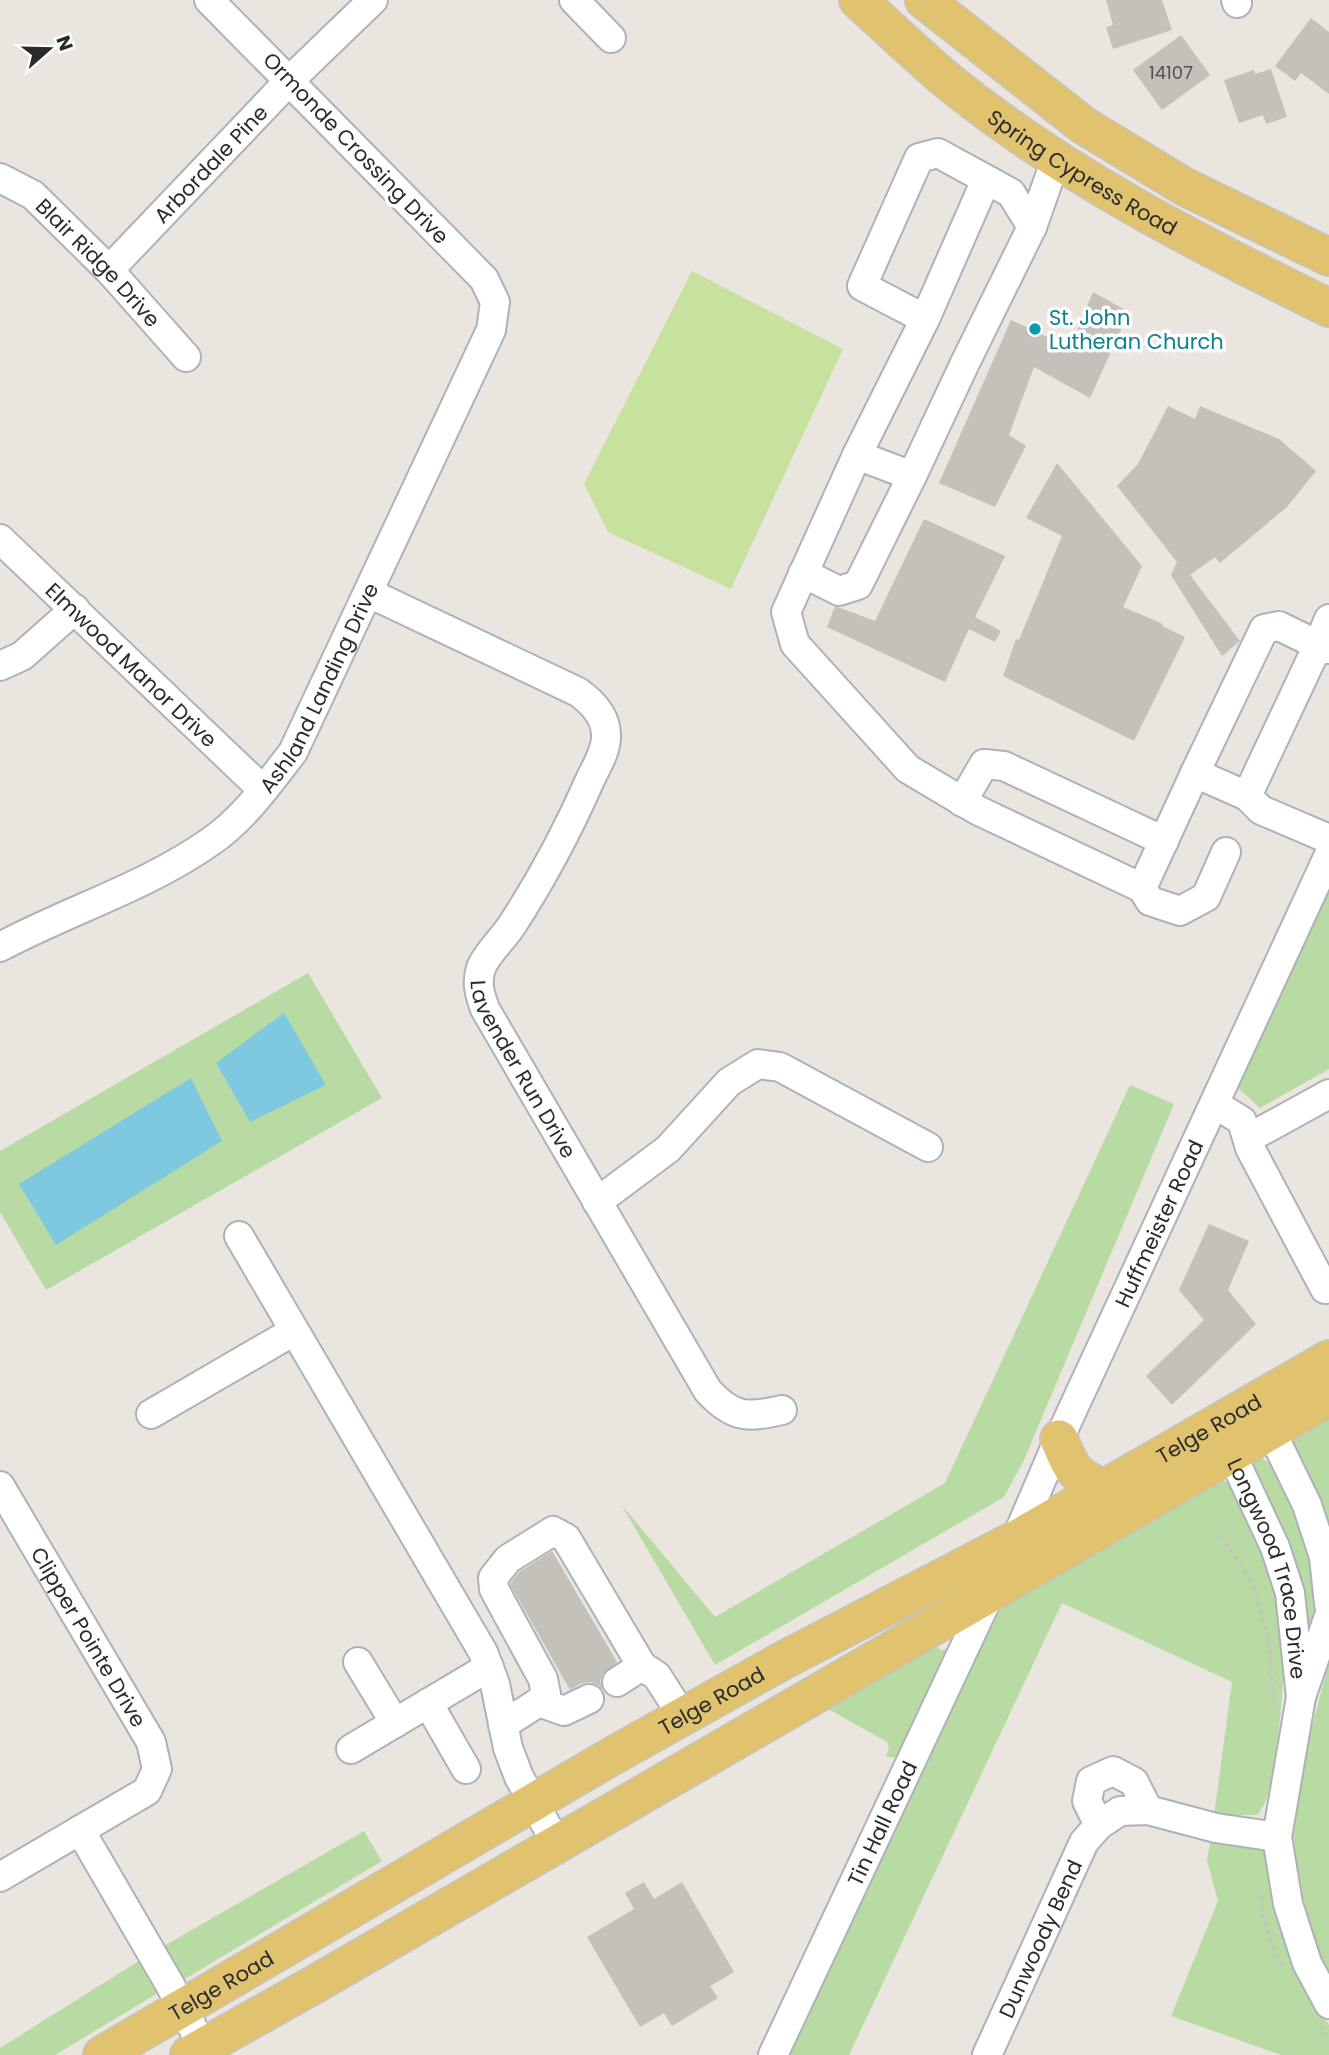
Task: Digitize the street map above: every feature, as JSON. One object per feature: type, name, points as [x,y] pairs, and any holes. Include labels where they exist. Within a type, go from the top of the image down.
[{"type":"main road","name":"Spring Cypress Road","points":[[858,0],[950,82],[1056,159],[1218,254],[1329,308]]},
{"type":"main road","name":"Spring Cypress Road","points":[[924,0],[1083,125],[1185,187],[1329,257]]},
{"type":"main road","points":[[1056,159],[1083,125]]},
{"type":"main road","name":"Telge Road","points":[[102,2055],[683,1717],[782,1661],[1016,1540],[1329,1359]]},
{"type":"main road","name":"Telge Road","points":[[196,2051],[1329,1397]]},
{"type":"main road","points":[[1059,1439],[1070,1466],[1081,1479],[1105,1489]]},
{"type":"street","name":"Ormonde Crossing Drive","points":[[209,0],[484,279],[495,302]]},
{"type":"street","name":"Arbordale Pine","points":[[109,270],[290,80],[373,0]]},
{"type":"street","points":[[574,0],[611,38]]},
{"type":"street","points":[[925,319],[862,286],[919,158],[937,153],[999,186],[1032,227]]},
{"type":"street","points":[[1056,159],[999,186],[925,319],[857,455],[786,612],[795,644],[908,769],[962,802],[1142,888],[1150,901],[1180,911],[1206,897],[1226,852]]},
{"type":"street","points":[[803,573],[839,591],[858,585],[1032,227],[1056,159]]},
{"type":"street","name":"Blair Ridge Drive","points":[[0,178],[33,195],[109,270],[186,357]]},
{"type":"street","name":"Ashland Landing Drive","points":[[0,947],[158,874],[211,841],[239,817],[293,752],[491,330],[495,302]]},
{"type":"street","points":[[857,455],[912,476]]},
{"type":"street","name":"Elmwood Manor Drive","points":[[0,539],[263,790]]},
{"type":"street","name":"Lavender Run Drive","points":[[369,593],[578,692],[589,700],[598,712],[607,736],[602,754],[574,817],[511,927],[482,965],[478,979],[479,993],[485,1009],[708,1391],[718,1402],[736,1414],[757,1415],[782,1410]]},
{"type":"street","points":[[0,666],[22,656],[75,608]]},
{"type":"street","points":[[1247,796],[1323,647],[1329,619]]},
{"type":"street","points":[[1142,888],[1264,629],[1279,626],[1323,647]]},
{"type":"street","points":[[962,802],[984,764],[1004,765],[1164,841]]},
{"type":"street","points":[[1195,773],[1247,796],[1261,810],[1329,839]]},
{"type":"street","name":"Huffmeister Road","points":[[990,1592],[1329,855]]},
{"type":"street","points":[[597,1202],[668,1149],[729,1082],[758,1064],[780,1067],[928,1147]]},
{"type":"street","points":[[1249,1138],[1329,1094]]},
{"type":"street","points":[[1215,1104],[1242,1121],[1250,1148],[1325,1289],[1329,1287]]},
{"type":"street","points":[[239,1236],[483,1652],[495,1684],[508,1748],[519,1777],[557,1844]]},
{"type":"street","points":[[151,1414],[294,1331]]},
{"type":"street","points":[[1238,1412],[1270,1431],[1307,1506],[1317,1531],[1329,1586],[1329,1604]]},
{"type":"street","name":"Longwood Trace Drive","points":[[1238,1412],[1231,1453],[1275,1547],[1290,1593],[1301,1697]]},
{"type":"street","name":"Clipper Pointe Drive","points":[[0,1486],[151,1742],[157,1769],[146,1791],[80,1830]]},
{"type":"street","points":[[503,1725],[539,1702],[546,1694],[543,1679],[494,1590],[493,1578],[508,1559],[553,1531],[566,1538],[642,1666],[657,1675],[683,1717]]},
{"type":"street","name":"Tin Hall Road","points":[[772,2055],[990,1592]]},
{"type":"street","name":"Longwood Trace Drive","points":[[1329,1616],[1301,1697],[1277,1837],[1287,1904],[1307,1963],[1329,2004]]},
{"type":"street","points":[[358,1662],[395,1723]]},
{"type":"street","points":[[617,1682],[642,1666]]},
{"type":"street","points":[[351,1749],[489,1667]]},
{"type":"street","points":[[539,1702],[564,1710],[589,1699]]},
{"type":"street","points":[[428,1703],[466,1769]]},
{"type":"street","points":[[1099,1825],[1087,1801],[1091,1781],[1113,1770],[1134,1782],[1148,1810]]},
{"type":"street","name":"Dunwoody Bend","points":[[987,2055],[1084,1842],[1099,1825],[1120,1811],[1148,1810],[1216,1828],[1277,1837]]},
{"type":"street","points":[[0,1877],[80,1830],[182,2007],[196,2051]]},
{"type":"green space","points":[[692,271],[843,349],[731,589],[608,532],[584,484]]},
{"type":"green space","points":[[1329,888],[1329,1069],[1260,1108],[1237,1087]]},
{"type":"green space","points":[[308,973],[382,1098],[46,1290],[0,1212],[0,1151]]},
{"type":"green space","points":[[1130,1085],[1174,1104],[1024,1460],[1004,1497],[715,1665],[621,1504],[715,1617],[945,1483]]},
{"type":"green space","points":[[1329,1410],[1329,1536],[1292,1447],[1295,1436]]},
{"type":"green space","points":[[1258,1456],[1278,1468],[1293,1493],[1315,1577],[1316,1622],[1310,1628],[1303,1623],[1254,1475],[1254,1462]]},
{"type":"green space","points":[[1211,1478],[1229,1483],[1250,1519],[1267,1558],[1279,1606],[1283,1648],[1281,1713],[1270,1787],[1262,1809],[1257,1815],[1214,1815],[1232,1682],[1062,1603],[849,2055],[789,2055],[1002,1601]]},
{"type":"green space","points":[[941,1637],[937,1646],[941,1651],[954,1645],[899,1754],[894,1758],[886,1756],[889,1749],[887,1742],[828,1709],[827,1704]]},
{"type":"green space","points":[[1329,1662],[1329,1976],[1312,1942],[1293,1874],[1292,1803]]},
{"type":"green space","points":[[364,1831],[382,1861],[183,1980],[162,1947]]},
{"type":"green space","points":[[1211,1837],[1265,1848],[1301,1979],[1329,2025],[1329,2055],[1281,2055],[1171,2016],[1218,1901],[1207,1860]]},
{"type":"green space","points":[[142,1959],[158,1993],[55,2055],[0,2055],[0,2048]]},
{"type":"water","points":[[284,1013],[326,1085],[250,1122],[216,1063]]},
{"type":"water","points":[[191,1078],[222,1141],[56,1245],[19,1184]]},
{"type":"building","points":[[1106,0],[1162,0],[1172,30],[1113,49],[1106,27],[1113,25]]},
{"type":"building","points":[[1311,18],[1329,32],[1329,94],[1301,73],[1295,81],[1275,66]]},
{"type":"building","points":[[1181,35],[1210,75],[1162,110],[1133,70]]},
{"type":"building","points":[[1271,69],[1287,117],[1266,124],[1263,115],[1239,123],[1224,80],[1254,70],[1255,74]]},
{"type":"building","points":[[1093,292],[1129,312],[1090,398],[1034,367],[1009,435],[1026,446],[995,507],[939,483],[1011,320],[1070,348]]},
{"type":"building","points":[[1168,406],[1195,419],[1200,406],[1279,439],[1316,471],[1287,507],[1220,563],[1215,557],[1190,575],[1240,641],[1222,656],[1171,575],[1177,562],[1117,486],[1138,464]]},
{"type":"building","points":[[1057,463],[1142,566],[1123,607],[1163,624],[1162,626],[1185,637],[1134,741],[1003,676],[1016,639],[1019,640],[1062,536],[1026,518]]},
{"type":"building","points":[[924,519],[1005,556],[975,617],[1001,631],[995,642],[969,629],[945,682],[827,627],[835,606],[875,621]]},
{"type":"building","points":[[1209,1224],[1249,1241],[1228,1290],[1256,1324],[1172,1405],[1146,1376],[1204,1320],[1179,1290]]},
{"type":"building","points":[[552,1551],[617,1662],[602,1675],[600,1682],[603,1690],[590,1682],[570,1690],[510,1584],[519,1572]]},
{"type":"building","points":[[644,1882],[654,1899],[682,1882],[734,1972],[710,1986],[718,1998],[672,2026],[664,2013],[640,2027],[587,1937],[634,1909],[625,1893]]},
{"type":"place","name":"St. John Lutheran Church","points":[[1035,329]]}]
